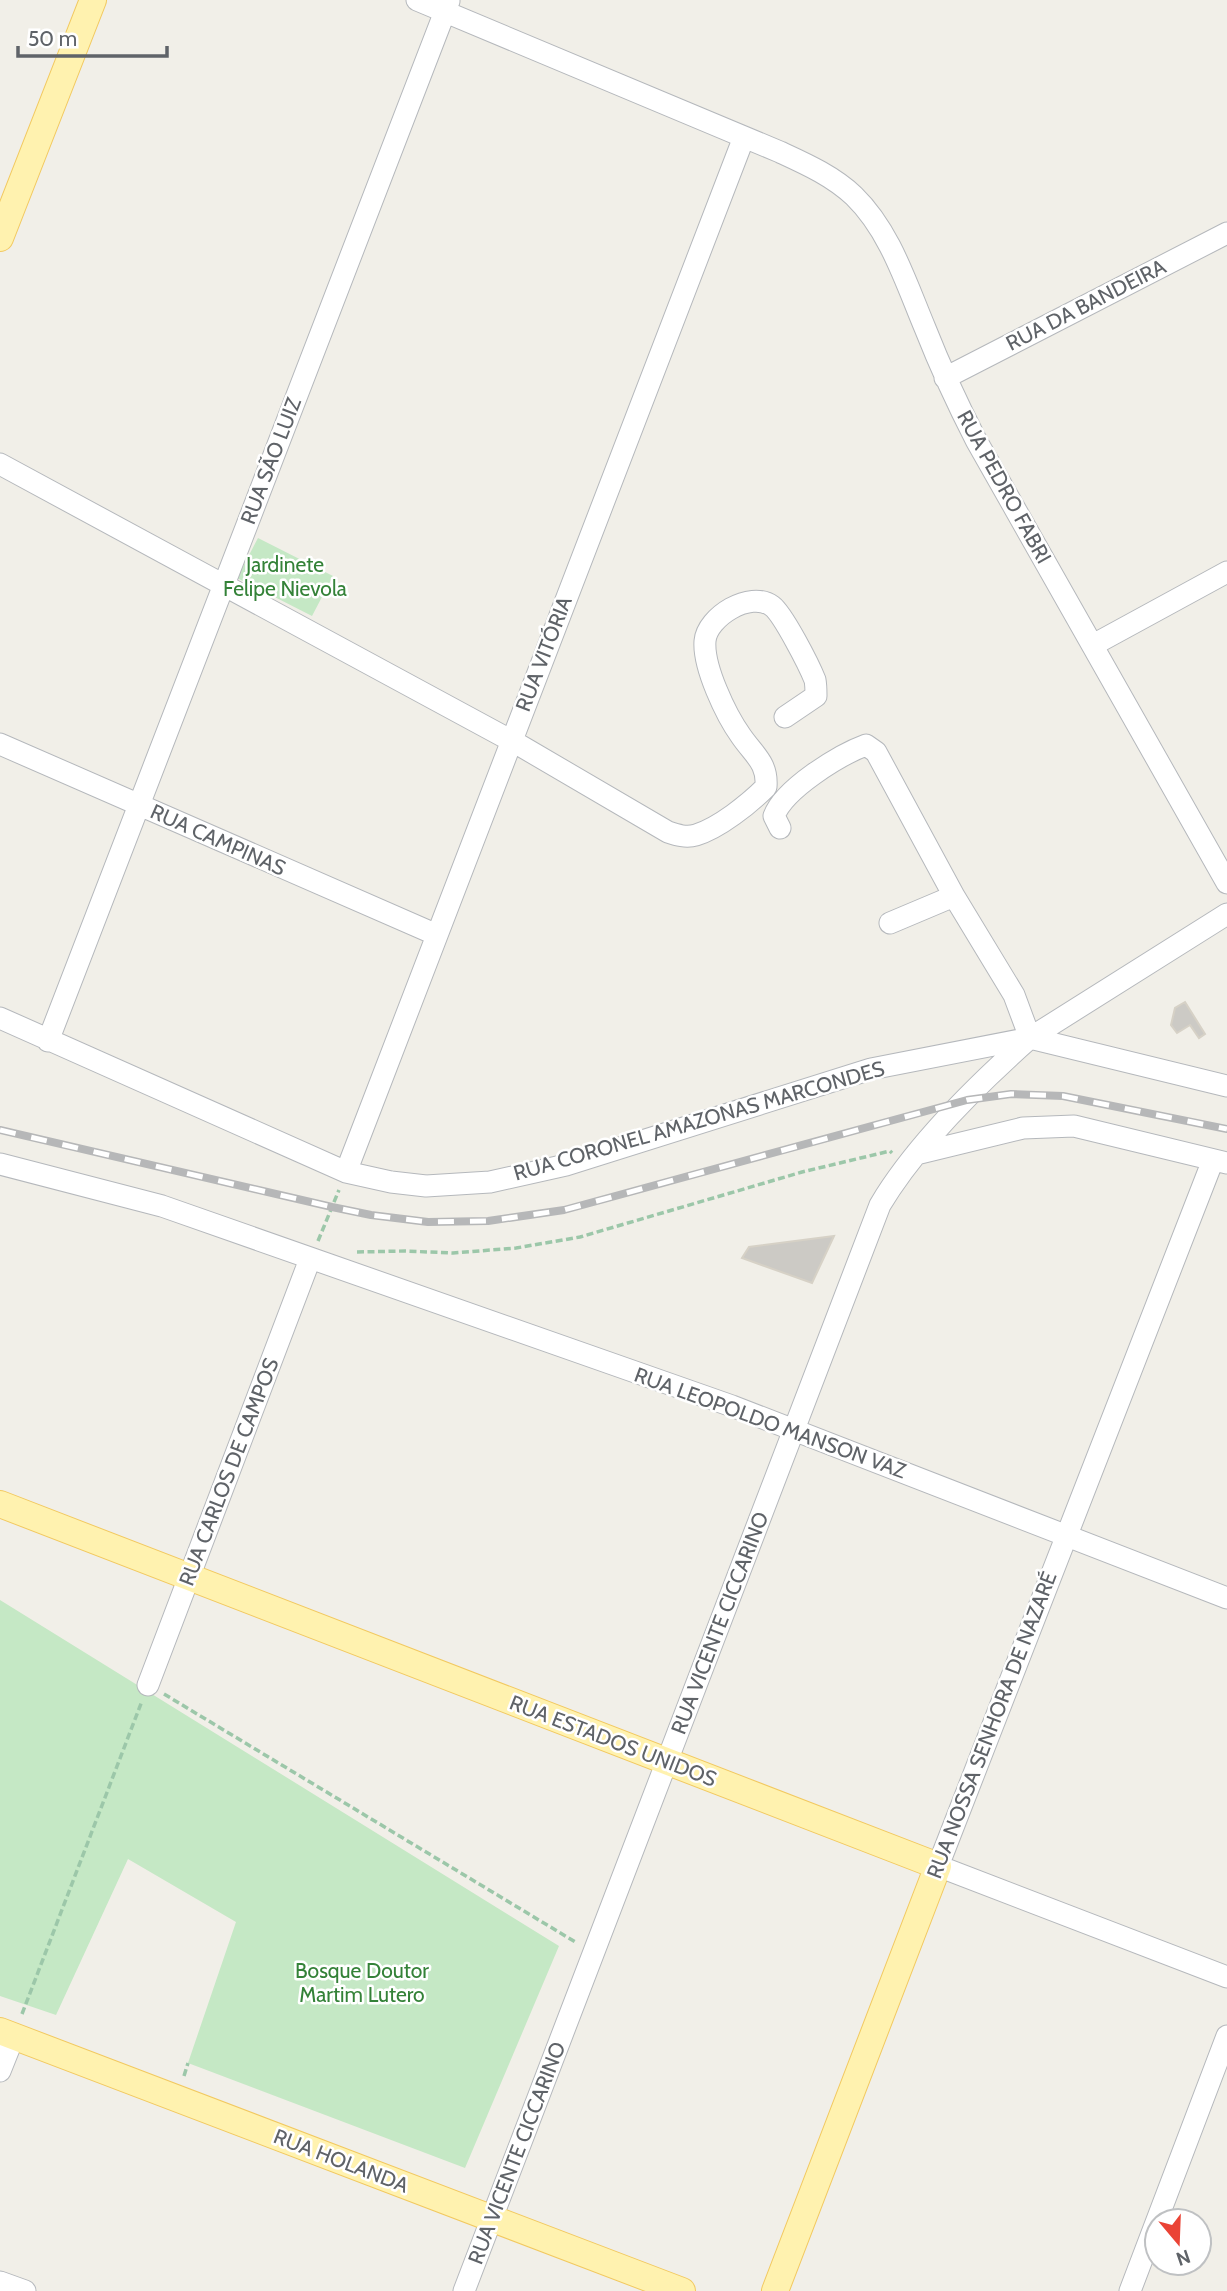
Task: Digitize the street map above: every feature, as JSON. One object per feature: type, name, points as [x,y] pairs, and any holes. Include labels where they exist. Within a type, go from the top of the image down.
[{"type":"main road","points":[[0,238],[93,0]]},
{"type":"main road","name":"RUA ESTADOS UNIDOS","points":[[0,1504],[938,1866]]},
{"type":"main road","name":"RUA NOSSA SENHORA DE NAZARÉ","points":[[775,2291],[938,1866]]},
{"type":"main road","name":"RUA HOLANDA","points":[[7,2033],[681,2291]]},
{"type":"street","name":"RUA PEDRO FABRI","points":[[417,0],[447,6],[811,167],[837,182],[855,197],[877,226],[893,254],[945,378],[986,459],[1227,883]]},
{"type":"street","name":"RUA SÃO LUIZ","points":[[48,1041],[447,6]]},
{"type":"street","name":"RUA VITÓRIA","points":[[346,1172],[744,137]]},
{"type":"street","name":"RUA DA BANDEIRA","points":[[945,378],[1227,233]]},
{"type":"street","points":[[0,464],[511,741],[668,832],[682,836],[696,835],[751,802],[766,787],[767,773],[739,734],[705,655],[705,638],[710,625],[726,612],[745,603],[763,601],[774,607],[816,682],[816,696],[785,717]]},
{"type":"street","points":[[1093,645],[1227,572]]},
{"type":"street","name":"RUA CAMPINAS","points":[[0,744],[437,935]]},
{"type":"street","points":[[780,828],[774,816],[778,805],[790,791],[853,749],[866,745],[876,752],[954,896],[1014,995],[1030,1038],[1227,1086]]},
{"type":"street","points":[[890,923],[934,902],[954,896]]},
{"type":"street","name":"RUA CORONEL AMAZONAS MARCONDES","points":[[0,1018],[346,1172],[391,1182],[426,1186],[458,1185],[500,1180],[601,1154],[816,1084],[872,1069],[1030,1038],[1227,914]]},
{"type":"street","name":"RUA VICENTE CICCARINO","points":[[464,2291],[880,1205],[916,1154],[997,1067],[1030,1038]]},
{"type":"street","points":[[916,1154],[1023,1128],[1074,1126],[1220,1161]]},
{"type":"street","name":"RUA NOSSA SENHORA DE NAZARÉ","points":[[938,1866],[1065,1535],[1220,1161]]},
{"type":"street","name":"RUA LEOPOLDO MANSON VAZ","points":[[0,1164],[162,1206],[719,1401],[1227,1598]]},
{"type":"street","name":"RUA CARLOS DE CAMPOS","points":[[148,1685],[310,1259]]},
{"type":"street","name":"RUA ESTADOS UNIDOS","points":[[938,1866],[1227,1977]]},
{"type":"street","points":[[0,2071],[7,2033]]},
{"type":"street","points":[[1130,2291],[1227,2036]]},
{"type":"street","points":[[0,2281],[25,2291]]},
{"type":"path","points":[[351,1252],[453,1253],[516,1248],[580,1237],[802,1172],[890,1151]]},
{"type":"path","points":[[310,1259],[332,1207]]},
{"type":"path","points":[[7,2033],[148,1685],[557,1929]]},
{"type":"green space","name":"Jardinete Felipe Nievola","points":[[258,538],[333,576],[312,616],[237,578]]},
{"type":"green space","name":"Bosque Doutor Martim Lutero","points":[[0,1600],[559,1946],[465,2168],[188,2063],[236,1922],[128,1859],[56,2015],[0,1996]]},
{"type":"building","points":[[1185,1002],[1205,1034],[1199,1038],[1190,1025],[1177,1033],[1171,1025],[1175,1008]]},
{"type":"building","points":[[834,1236],[812,1283],[742,1258],[749,1247]]},
{"type":"railway","points":[[0,1130],[332,1207],[428,1222],[488,1221],[564,1210],[967,1100],[1011,1094],[1063,1096],[1227,1129]]}]
